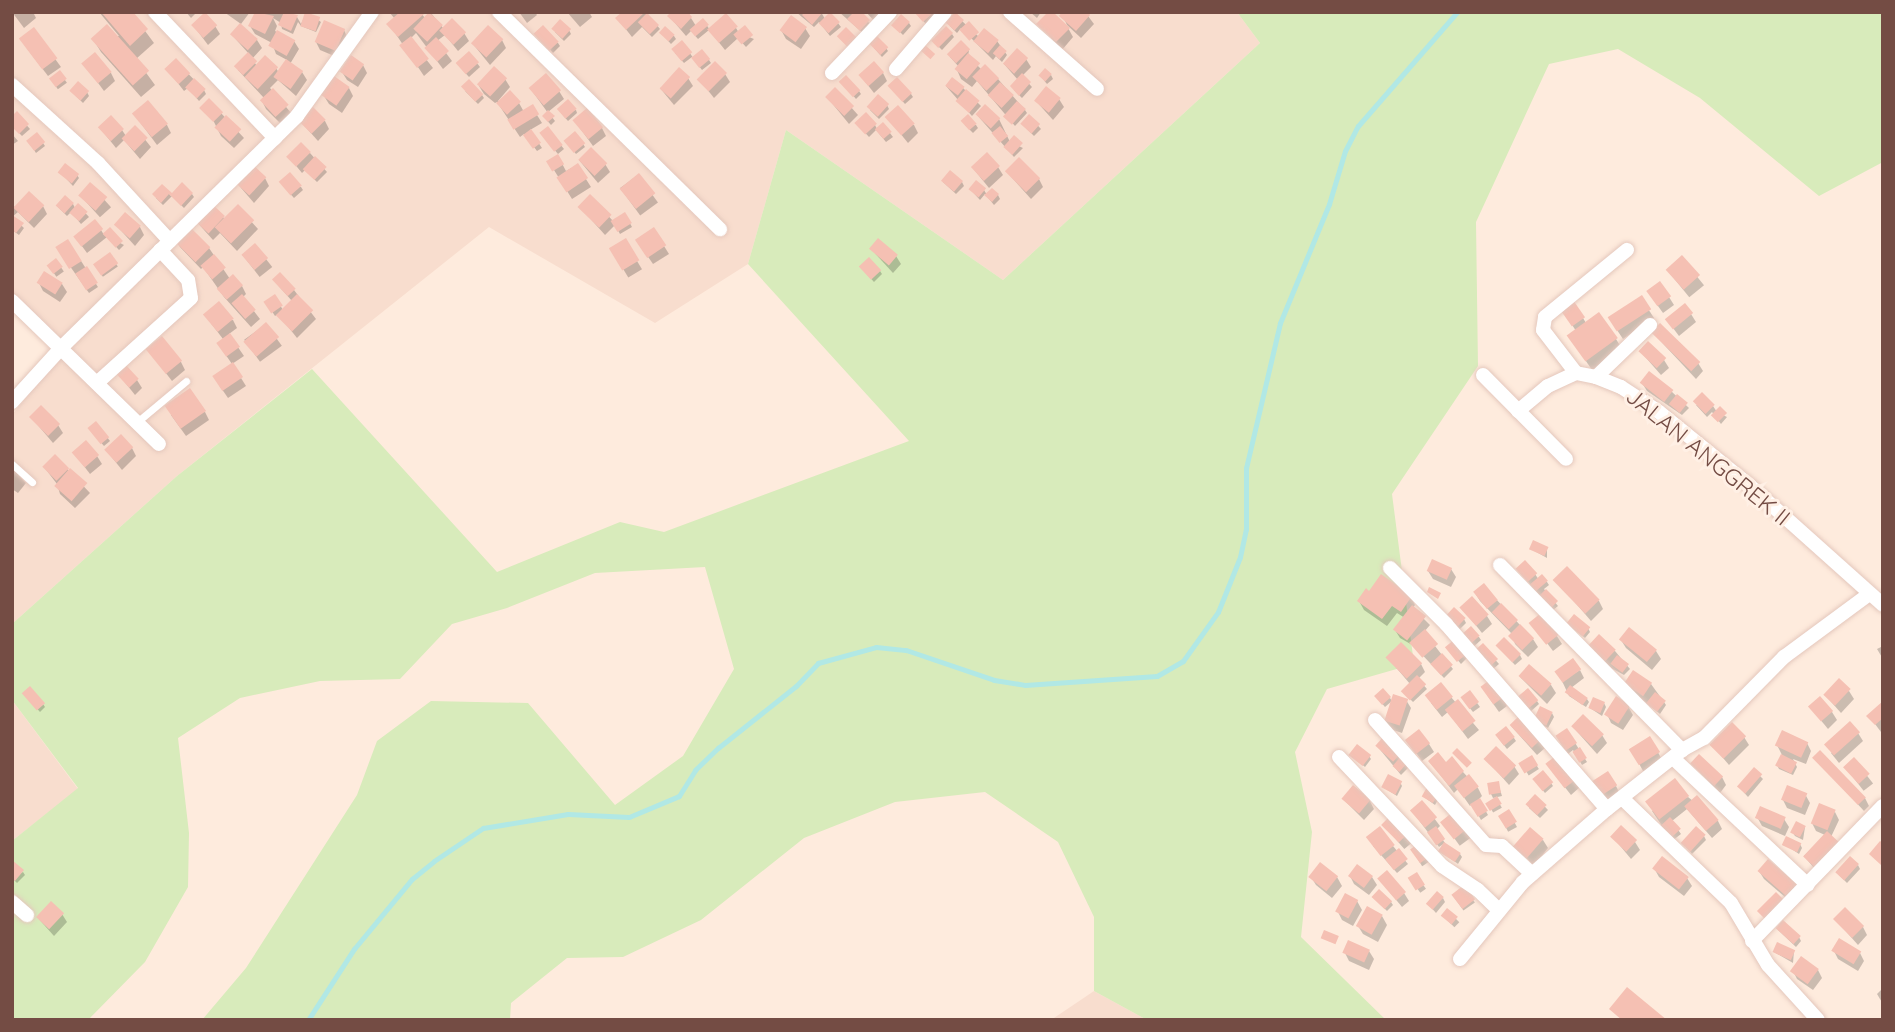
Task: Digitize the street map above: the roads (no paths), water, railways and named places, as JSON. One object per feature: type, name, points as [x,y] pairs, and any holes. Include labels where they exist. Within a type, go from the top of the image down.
[{"type":"street","points":[[155,12],[275,138]]},
{"type":"street","points":[[12,401],[62,347],[297,116],[372,12]]},
{"type":"street","points":[[499,12],[720,229]]},
{"type":"street","points":[[832,73],[890,12]]},
{"type":"street","points":[[896,69],[945,12]]},
{"type":"street","points":[[1010,12],[1097,89]]},
{"type":"street","points":[[12,85],[98,163],[165,245],[188,280],[191,298],[98,382]]},
{"type":"street","points":[[1517,411],[1548,386],[1576,373],[1543,330],[1545,317],[1627,250]]},
{"type":"street","points":[[12,301],[159,444]]},
{"type":"street","points":[[1596,377],[1650,325]]},
{"type":"street","name":"JALAN ANGGREK II","points":[[1576,373],[1596,377],[1621,387],[1659,412],[1751,486],[1883,605]]},
{"type":"street","points":[[1483,374],[1566,459]]},
{"type":"street","points":[[1500,565],[1678,754],[1808,885]]},
{"type":"street","points":[[1390,568],[1446,624],[1607,809]]},
{"type":"street","points":[[1460,959],[1532,874],[1607,809],[1678,754],[1704,738],[1784,657],[1869,594]]},
{"type":"street","points":[[1375,720],[1486,845],[1502,846],[1532,874]]},
{"type":"street","points":[[1339,757],[1442,866],[1478,890],[1499,910]]},
{"type":"street","points":[[1622,798],[1731,903],[1768,965],[1818,1020]]},
{"type":"street","points":[[1752,942],[1883,806]]},
{"type":"street","points":[[12,902],[27,915]]},
{"type":"lane","points":[[136,422],[186,381]]},
{"type":"lane","points":[[12,464],[32,482]]},
{"type":"waterway","points":[[308,1020],[354,949],[412,879],[434,861],[483,828],[568,814],[629,817],[679,796],[695,770],[718,748],[796,686],[818,663],[876,647],[906,650],[994,680],[1025,685],[1157,676],[1183,661],[1218,612],[1240,557],[1246,529],[1246,468],[1280,323],[1329,204],[1345,151],[1358,126],[1457,12]]}]
